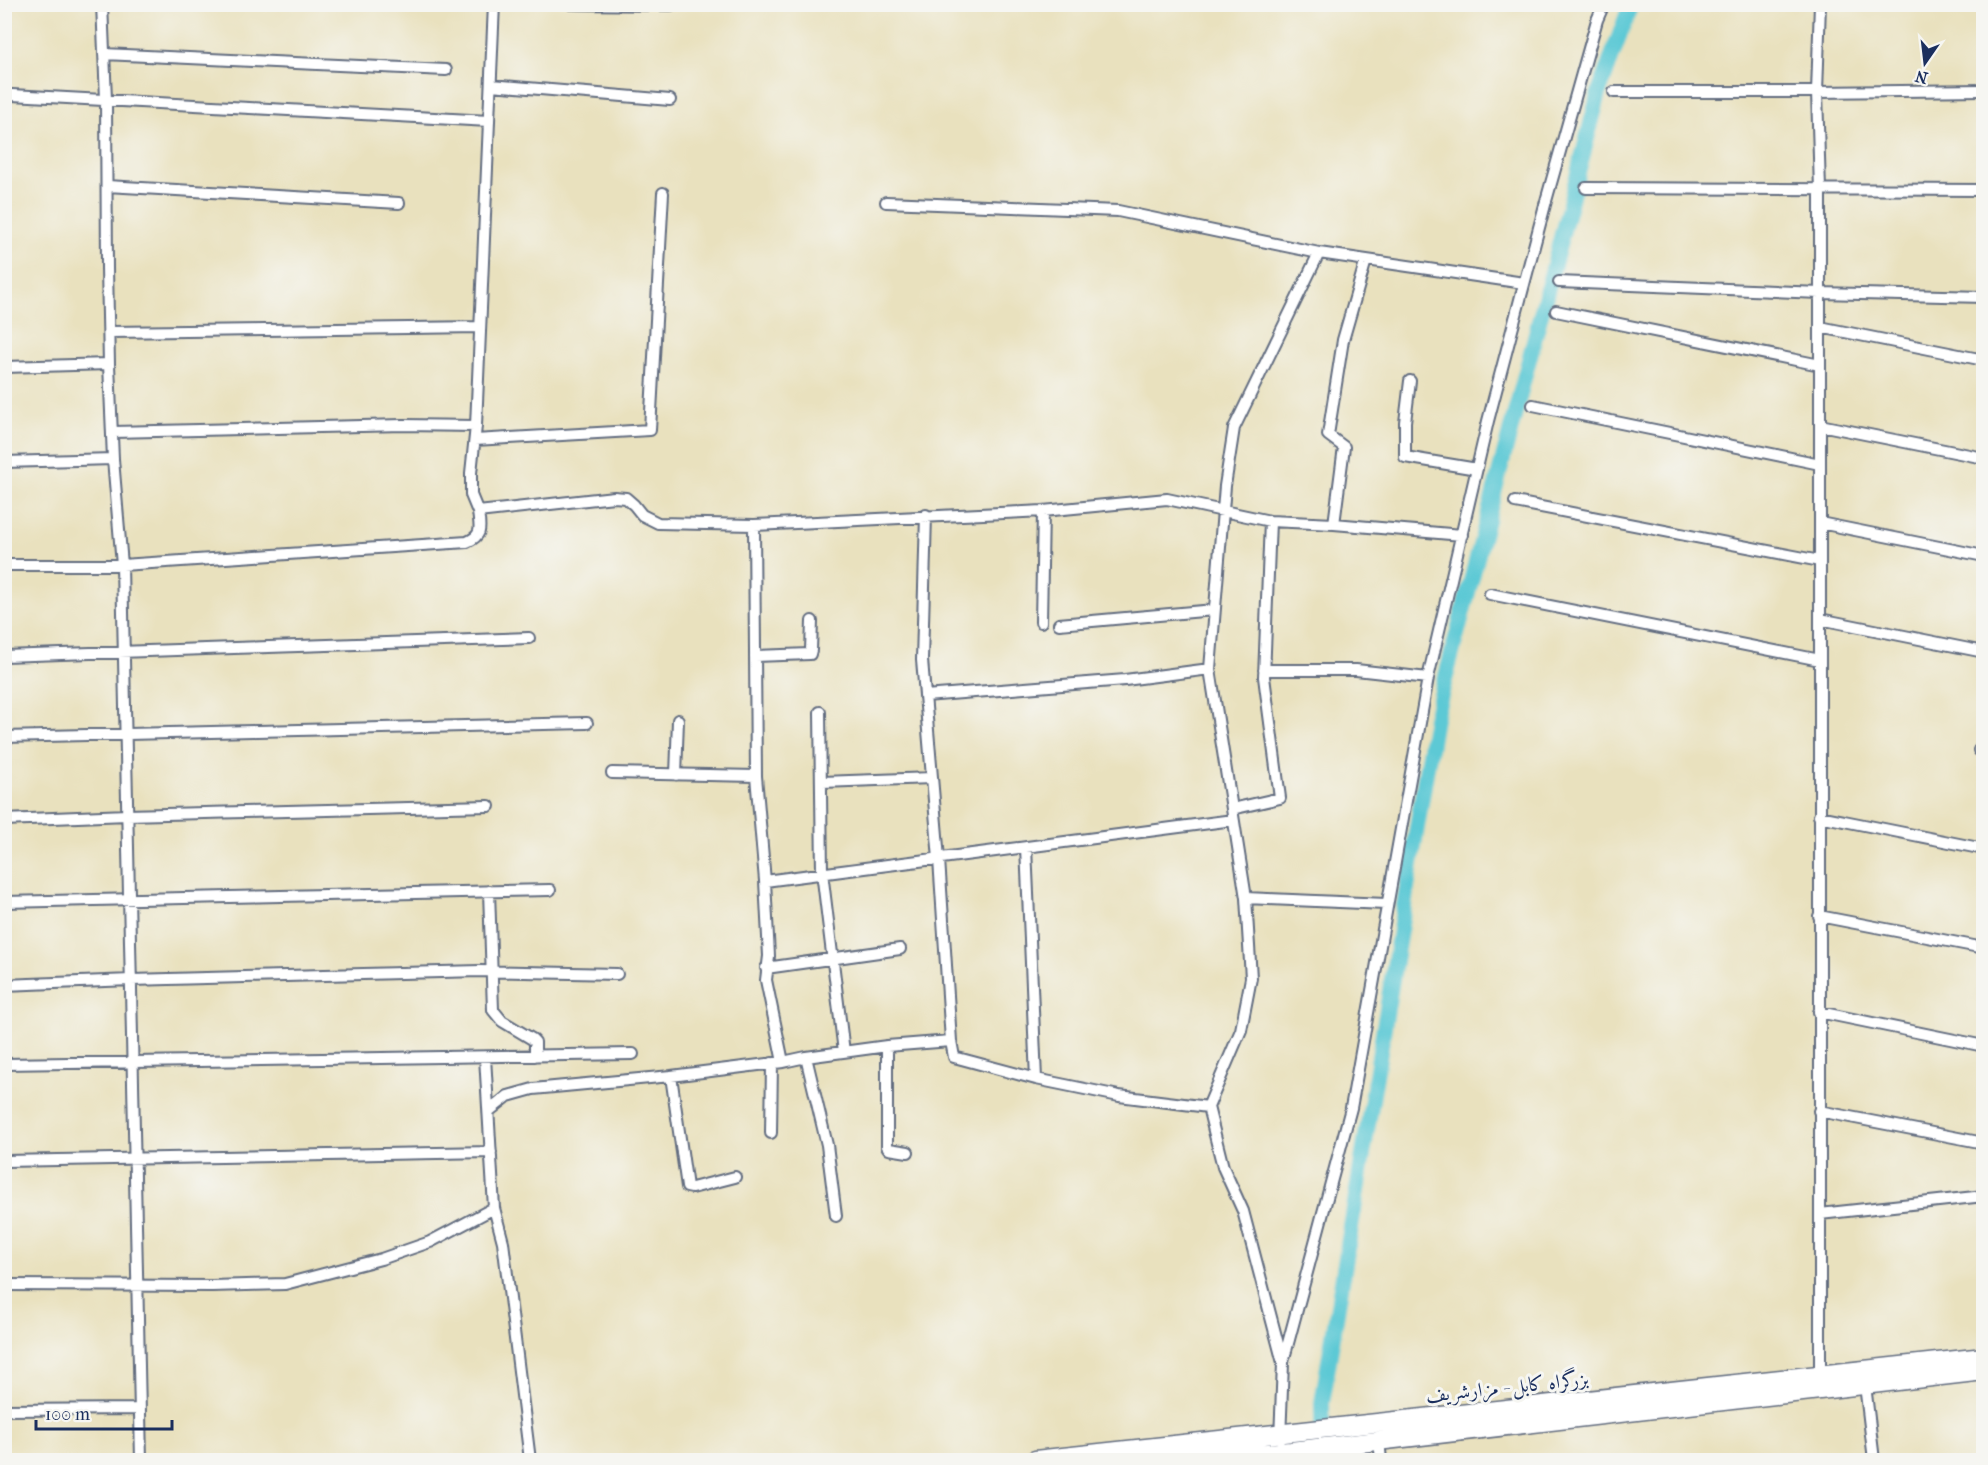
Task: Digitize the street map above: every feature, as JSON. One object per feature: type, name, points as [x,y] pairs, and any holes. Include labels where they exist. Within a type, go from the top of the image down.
[{"type":"highway","name":"بزرگراه کابل - مزارشریف","points":[[1356,1434],[1379,1440],[1820,1382],[1983,1357]]},
{"type":"highway","name":"بزرگراه کابل - مزارشریف","points":[[1178,1461],[1356,1434],[1820,1382],[1865,1385],[1983,1371]]},
{"type":"highway","name":"بزرگراه کابل - مزارشریف","points":[[1035,1461],[1284,1446]]},
{"type":"street","points":[[102,4],[106,99],[109,364],[113,459],[122,565],[141,1461]]},
{"type":"street","points":[[4,566],[122,565],[467,542],[476,538],[481,530],[478,512],[471,495],[471,473],[476,426],[494,4]]},
{"type":"street","points":[[570,4],[671,5]]},
{"type":"street","points":[[1283,1363],[1351,1108],[1428,678],[1461,535],[1524,283],[1596,20],[1604,4]]},
{"type":"street","points":[[1820,4],[1817,92],[1820,190],[1820,1382]]},
{"type":"street","points":[[104,54],[446,70]]},
{"type":"street","points":[[491,85],[670,100]]},
{"type":"street","points":[[1614,92],[1983,90]]},
{"type":"street","points":[[12,95],[489,121]]},
{"type":"street","points":[[107,186],[399,203]]},
{"type":"street","points":[[1586,188],[1983,190]]},
{"type":"street","points":[[475,440],[650,430],[663,193]]},
{"type":"street","points":[[886,202],[1118,211],[1319,253],[1524,283]]},
{"type":"street","points":[[1284,1446],[1283,1363],[1243,1210],[1222,1167],[1208,1107],[1242,1030],[1251,978],[1246,898],[1210,669],[1225,486],[1234,428],[1319,253]]},
{"type":"street","points":[[1334,524],[1344,447],[1328,435],[1343,340],[1366,260]]},
{"type":"street","points":[[1560,282],[1983,297]]},
{"type":"street","points":[[1556,311],[1820,365]]},
{"type":"street","points":[[110,332],[480,327]]},
{"type":"street","points":[[1820,327],[1983,360]]},
{"type":"street","points":[[4,367],[109,364]]},
{"type":"street","points":[[1410,381],[1405,422],[1406,457],[1477,469]]},
{"type":"street","points":[[1533,405],[1820,464]]},
{"type":"street","points":[[113,432],[403,425],[476,426]]},
{"type":"street","points":[[1820,425],[1983,458]]},
{"type":"street","points":[[4,462],[113,459]]},
{"type":"street","points":[[478,512],[614,497],[626,498],[642,515],[658,523],[754,525],[1044,510],[1167,499],[1270,521],[1461,535]]},
{"type":"street","points":[[1515,502],[1820,561]]},
{"type":"street","points":[[1041,622],[1044,510]]},
{"type":"street","points":[[926,515],[922,660],[939,859],[951,1041],[956,1058],[1036,1079],[1119,1096],[1208,1107]]},
{"type":"street","points":[[765,881],[1026,847],[1232,814],[1280,798],[1264,670],[1270,521]]},
{"type":"street","points":[[1820,523],[1983,556]]},
{"type":"street","points":[[754,525],[756,776],[769,956],[766,980],[778,1063],[771,1133]]},
{"type":"street","points":[[1490,594],[1820,660]]},
{"type":"street","points":[[1059,624],[1214,609]]},
{"type":"street","points":[[1820,619],[1983,652]]},
{"type":"street","points":[[755,656],[810,654],[812,621]]},
{"type":"street","points":[[4,656],[529,639]]},
{"type":"street","points":[[925,696],[1125,680],[1210,669]]},
{"type":"street","points":[[1264,670],[1356,670],[1428,678]]},
{"type":"street","points":[[820,711],[822,872],[844,1052]]},
{"type":"street","points":[[676,775],[678,720]]},
{"type":"street","points":[[4,737],[587,723]]},
{"type":"street","points":[[612,773],[756,776]]},
{"type":"street","points":[[822,782],[932,778]]},
{"type":"street","points":[[4,820],[489,806]]},
{"type":"street","points":[[1819,816],[1983,849]]},
{"type":"street","points":[[1026,847],[1036,1079]]},
{"type":"street","points":[[4,902],[550,890]]},
{"type":"street","points":[[489,891],[493,1010],[502,1021],[535,1042],[535,1056]]},
{"type":"street","points":[[1246,898],[1386,904]]},
{"type":"street","points":[[1819,916],[1983,948]]},
{"type":"street","points":[[766,968],[900,949]]},
{"type":"street","points":[[4,985],[491,972],[617,974]]},
{"type":"street","points":[[1819,1012],[1983,1046]]},
{"type":"street","points":[[489,1111],[508,1096],[533,1089],[671,1076],[778,1063],[887,1046],[951,1041]]},
{"type":"street","points":[[887,1046],[887,1146],[890,1149],[908,1152]]},
{"type":"street","points":[[4,1064],[633,1054]]},
{"type":"street","points":[[485,1057],[494,1208],[503,1242],[530,1461]]},
{"type":"street","points":[[806,1057],[827,1145],[836,1216]]},
{"type":"street","points":[[671,1076],[687,1187],[692,1188],[735,1177]]},
{"type":"street","points":[[1820,1111],[1983,1143]]},
{"type":"street","points":[[4,1161],[491,1152]]},
{"type":"street","points":[[1820,1214],[1983,1196]]},
{"type":"street","points":[[4,1285],[285,1284],[381,1259],[430,1242],[494,1208]]},
{"type":"street","points":[[1865,1385],[1874,1461]]},
{"type":"street","points":[[4,1410],[139,1409]]},
{"type":"street","points":[[1379,1440],[1382,1461]]},
{"type":"waterway","points":[[1323,1460],[1322,1403],[1435,718],[1600,89],[1631,4]]}]
